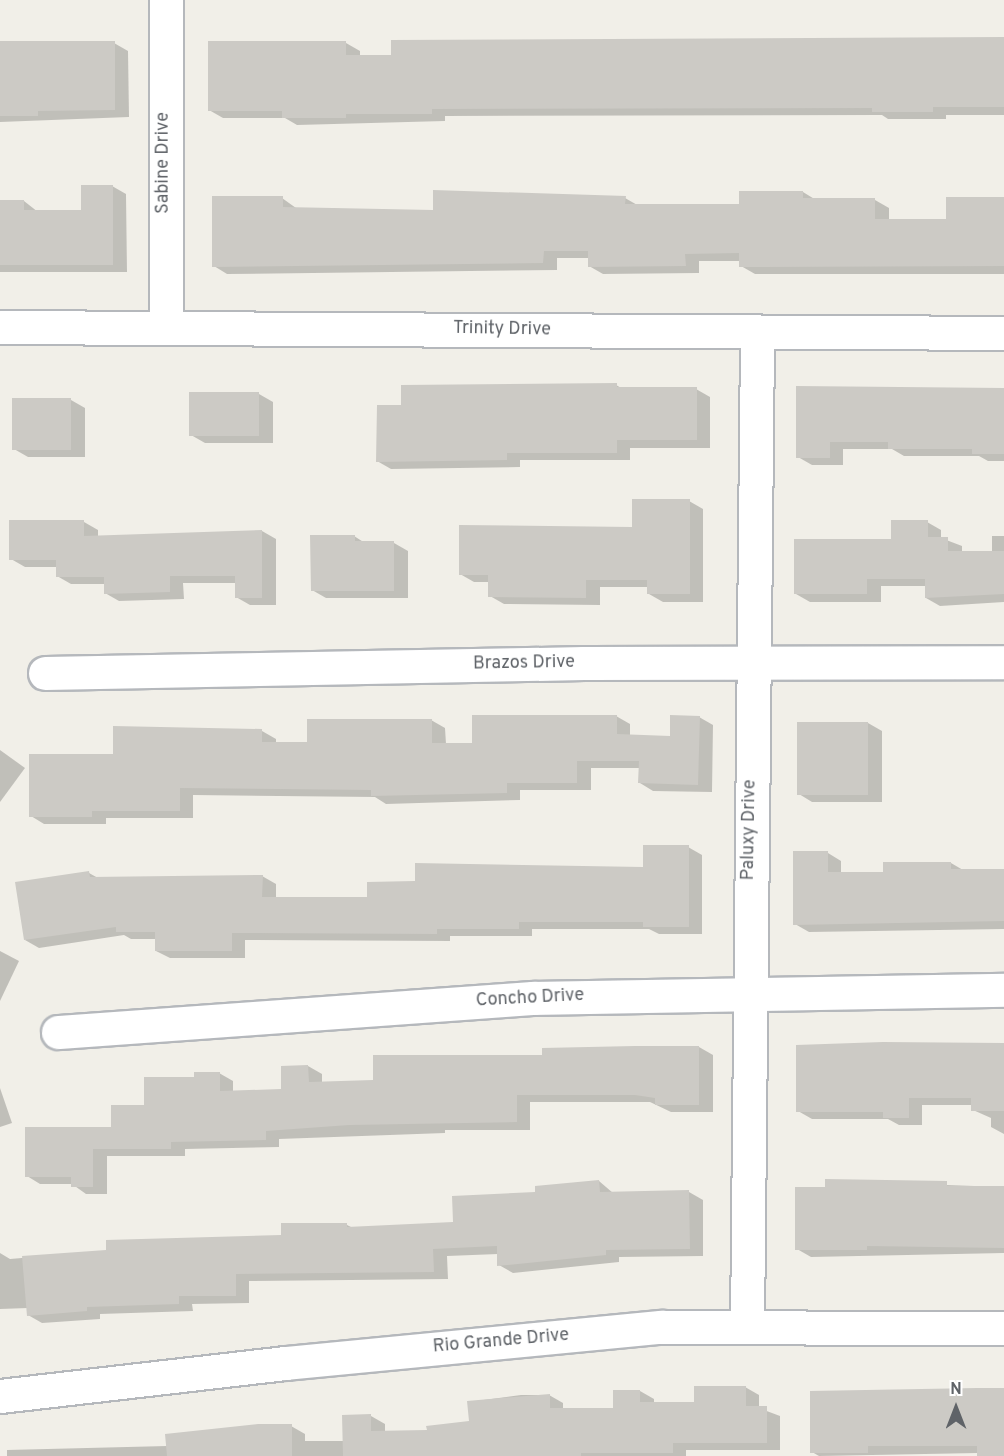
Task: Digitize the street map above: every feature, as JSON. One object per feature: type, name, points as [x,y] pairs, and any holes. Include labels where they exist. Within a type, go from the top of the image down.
[{"type":"street","name":"Sabine Drive","points":[[166,0],[166,326]]},
{"type":"street","name":"Trinity Drive","points":[[0,327],[166,326],[757,333],[1004,333]]},
{"type":"street","name":"Paluxy Drive","points":[[747,1327],[751,663],[757,333]]},
{"type":"street","name":"Brazos Drive","points":[[45,673],[751,663],[1004,662]]},
{"type":"street","name":"Concho Drive","points":[[58,1032],[533,998],[748,991],[1004,990]]},
{"type":"street","name":"Rio Grande Drive","points":[[0,1396],[285,1363],[649,1328],[1004,1328]]},
{"type":"building","points":[[1004,37],[1004,107],[933,107],[933,112],[872,112],[872,108],[432,109],[432,114],[346,114],[346,118],[282,118],[282,111],[208,111],[208,41],[346,41],[346,55],[391,55],[391,40]]},
{"type":"building","points":[[0,41],[115,41],[115,110],[38,111],[38,116],[0,116]]},
{"type":"building","points":[[81,185],[113,185],[113,265],[0,265],[0,200],[24,200],[24,210],[81,210]]},
{"type":"building","points":[[433,190],[626,196],[625,204],[739,204],[739,191],[803,191],[803,198],[875,198],[875,219],[946,219],[946,197],[1004,197],[1004,266],[739,267],[739,253],[685,254],[686,266],[588,267],[588,251],[544,251],[543,263],[212,267],[212,196],[283,196],[283,207],[433,210]]},
{"type":"building","points":[[617,383],[617,387],[697,387],[697,440],[617,440],[617,453],[507,453],[507,460],[376,462],[377,405],[401,405],[401,385]]},
{"type":"building","points":[[796,386],[1004,388],[1004,454],[972,454],[972,449],[888,449],[888,442],[830,442],[830,458],[796,458]]},
{"type":"building","points":[[189,392],[259,392],[259,436],[189,436]]},
{"type":"building","points":[[12,398],[71,398],[71,450],[12,450]]},
{"type":"building","points":[[632,499],[690,499],[690,594],[647,594],[647,580],[586,580],[586,598],[488,597],[488,575],[459,575],[459,525],[632,527]]},
{"type":"building","points":[[9,520],[84,520],[84,536],[262,530],[262,598],[235,598],[235,576],[170,576],[170,592],[104,594],[104,577],[56,577],[56,560],[9,560]]},
{"type":"building","points":[[891,520],[928,520],[928,537],[948,537],[948,551],[1004,551],[1004,594],[925,598],[925,579],[867,579],[867,594],[794,594],[794,539],[891,539]]},
{"type":"building","points":[[310,535],[355,535],[355,541],[394,541],[394,591],[311,591]]},
{"type":"building","points":[[472,715],[617,715],[617,734],[670,736],[670,715],[700,716],[698,785],[638,783],[639,761],[577,761],[577,783],[507,783],[507,793],[371,796],[371,790],[180,788],[180,811],[92,811],[92,817],[29,817],[29,754],[113,754],[113,726],[262,729],[262,742],[307,742],[307,719],[432,719],[432,743],[472,743]]},
{"type":"building","points":[[797,722],[868,722],[868,795],[797,795]]},
{"type":"building","points":[[643,845],[689,845],[689,927],[643,927],[643,922],[519,922],[519,929],[437,929],[437,934],[232,933],[232,951],[155,951],[155,932],[116,932],[116,927],[24,940],[15,882],[89,871],[90,877],[263,875],[262,897],[367,897],[367,882],[415,881],[415,863],[643,867]]},
{"type":"building","points":[[793,851],[828,851],[828,872],[883,872],[883,862],[951,862],[951,869],[1004,869],[1004,921],[793,925]]},
{"type":"building","points":[[883,1042],[1004,1043],[1004,1111],[971,1111],[971,1098],[909,1098],[909,1118],[883,1118],[883,1112],[796,1112],[796,1045]]},
{"type":"building","points":[[699,1046],[699,1105],[655,1105],[655,1098],[635,1095],[517,1095],[517,1122],[349,1125],[266,1131],[266,1140],[171,1142],[171,1149],[93,1149],[93,1187],[71,1187],[71,1177],[25,1177],[25,1127],[111,1127],[111,1105],[144,1105],[144,1077],[194,1077],[194,1072],[220,1072],[220,1091],[281,1089],[281,1066],[308,1065],[309,1082],[373,1080],[373,1055],[542,1055],[542,1048]]},
{"type":"building","points":[[825,1179],[947,1181],[947,1186],[1004,1186],[1004,1248],[867,1246],[867,1250],[795,1250],[795,1187],[825,1187]]},
{"type":"building","points":[[599,1180],[600,1192],[689,1190],[690,1249],[606,1250],[606,1255],[497,1266],[497,1246],[433,1249],[434,1272],[236,1274],[236,1296],[179,1296],[179,1304],[87,1307],[87,1311],[27,1316],[22,1256],[106,1250],[106,1240],[281,1235],[281,1223],[347,1223],[347,1227],[453,1222],[452,1196],[535,1192],[535,1186]]},
{"type":"building","points":[[694,1386],[746,1386],[746,1406],[767,1406],[767,1443],[673,1443],[673,1453],[581,1453],[581,1456],[343,1456],[342,1415],[371,1414],[371,1431],[427,1430],[426,1426],[469,1421],[467,1401],[550,1394],[550,1408],[613,1408],[613,1390],[640,1390],[640,1402],[694,1402]]},
{"type":"building","points":[[1004,1388],[1004,1456],[977,1456],[977,1446],[868,1446],[868,1453],[810,1453],[810,1391]]},
{"type":"building","points":[[258,1424],[292,1424],[292,1456],[167,1456],[165,1434]]}]
